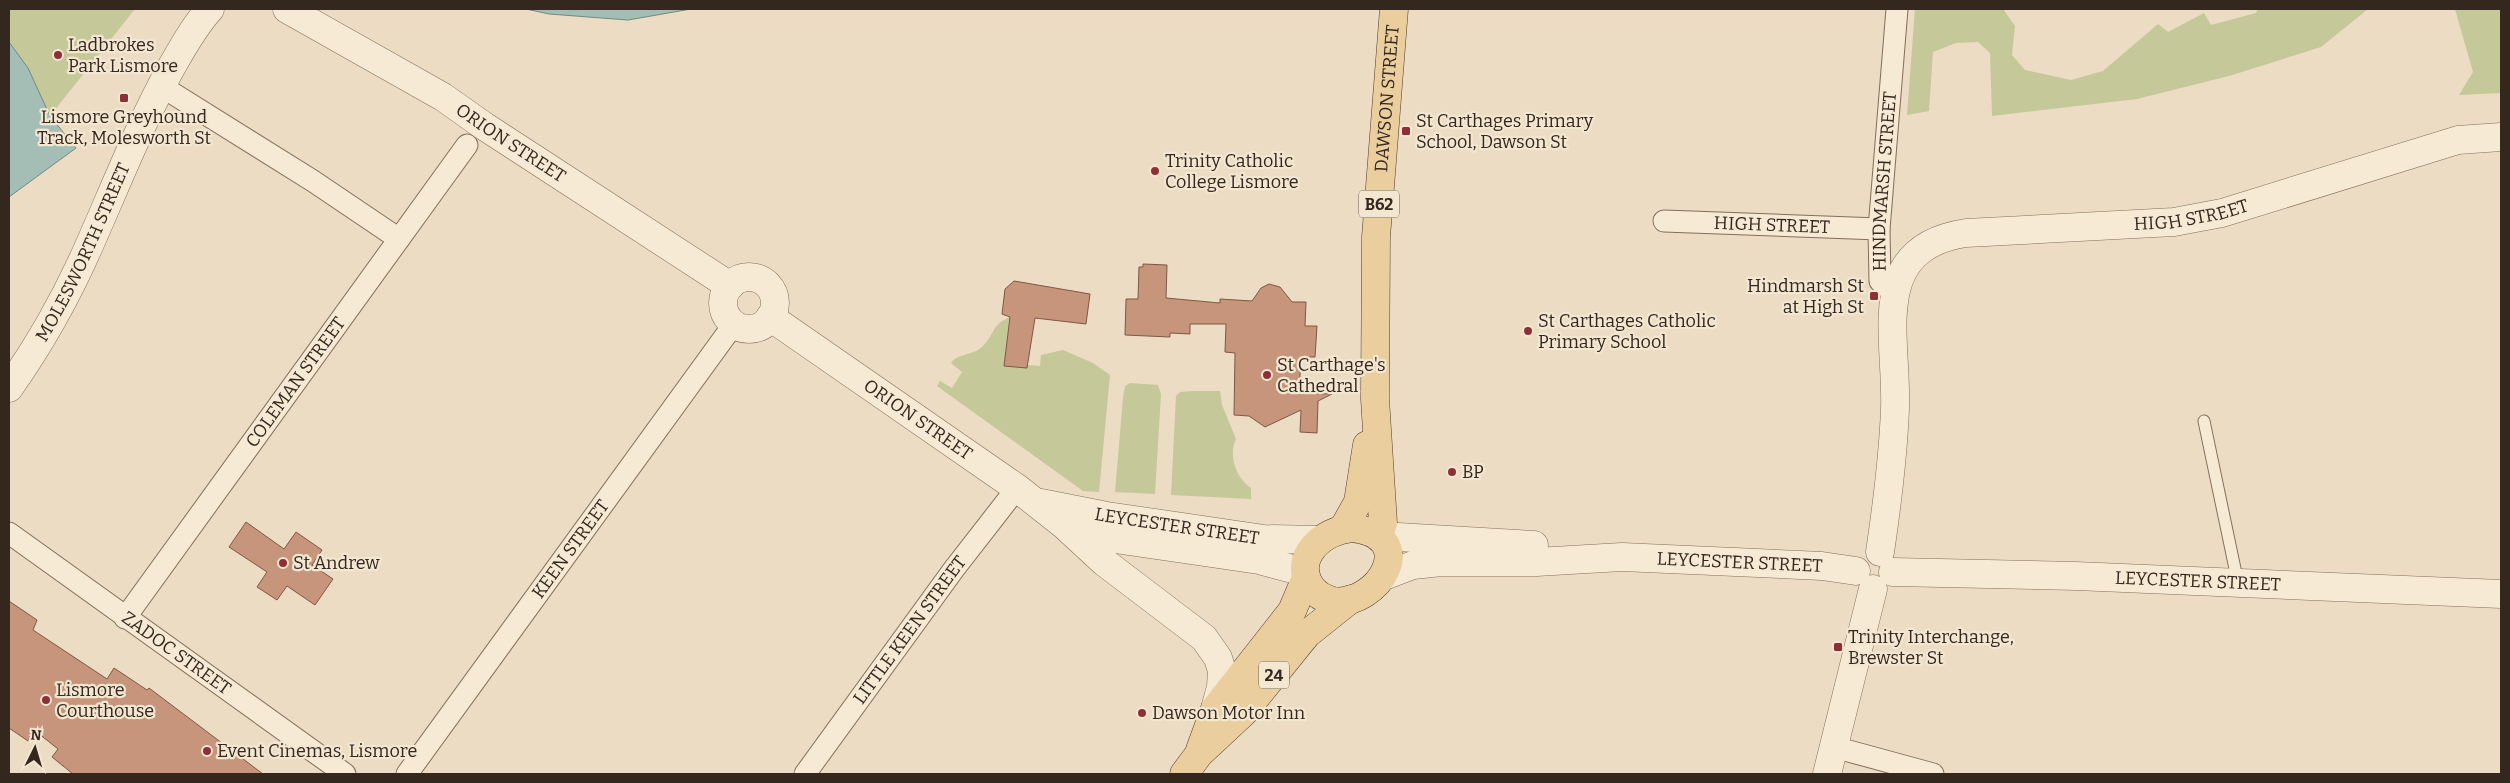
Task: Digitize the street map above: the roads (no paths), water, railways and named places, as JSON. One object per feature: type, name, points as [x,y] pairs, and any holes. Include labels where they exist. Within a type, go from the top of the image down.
[{"type":"main road","name":"DAWSON STREET","points":[[1382,538],[1383,523],[1375,399],[1376,237],[1394,9]]},
{"type":"main road","name":"DAWSON STREET","points":[[1331,534],[1358,502],[1375,399]]},
{"type":"main road","points":[[1331,534],[1361,529],[1382,538]]},
{"type":"main road","name":"B62","points":[[1191,764],[1214,709],[1292,611],[1305,575],[1304,562],[1308,553],[1331,534]]},
{"type":"main road","name":"B62","points":[[1382,538],[1388,557],[1384,576]]},
{"type":"main road","points":[[1305,575],[1312,589],[1333,601],[1352,599],[1376,585],[1384,576]]},
{"type":"main road","name":"24","points":[[1191,764],[1243,713],[1306,634],[1352,599]]},
{"type":"street","name":"MOLESWORTH STREET","points":[[9,388],[30,358],[69,287],[129,152],[161,86],[196,27],[210,9]]},
{"type":"street","name":"ORION STREET","points":[[287,9],[443,97],[484,126],[730,286]]},
{"type":"street","name":"HINDMARSH STREET","points":[[1827,774],[1875,571],[1890,478],[1895,407],[1891,313],[1896,287],[1886,286],[1880,281],[1879,230],[1897,9]]},
{"type":"street","points":[[161,86],[313,181],[399,239]]},
{"type":"street","name":"HIGH STREET","points":[[1896,287],[1910,259],[1921,249],[1946,236],[1966,233],[2174,222],[2231,210],[2458,140],[2501,137]]},
{"type":"street","name":"COLEMAN STREET","points":[[125,618],[467,145]]},
{"type":"street","name":"HIGH STREET","points":[[1664,221],[1879,230]]},
{"type":"street","points":[[748,278],[764,283],[774,297],[774,308],[770,317],[755,328],[748,329],[734,324],[724,310],[724,296],[730,286],[736,281],[748,278]]},
{"type":"street","name":"ORION STREET","points":[[770,317],[1026,495],[1064,525],[1104,562],[1211,646],[1218,658],[1222,671],[1222,687],[1214,709]]},
{"type":"street","name":"KEEN STREET","points":[[407,774],[734,324]]},
{"type":"street","name":"LEYCESTER STREET","points":[[1026,495],[1108,516],[1264,538],[1331,534]]},
{"type":"street","name":"LITTLE KEEN STREET","points":[[805,774],[954,569],[1026,495]]},
{"type":"street","name":"ORION STREET","points":[[1064,525],[1108,538],[1259,560],[1305,575]]},
{"type":"street","name":"ZADOC STREET","points":[[9,533],[345,774]]},
{"type":"street","name":"LEYCESTER STREET","points":[[1382,538],[1398,537],[1505,542],[1622,557],[1822,566],[1875,571],[2238,582],[2501,594]]},
{"type":"street","name":"LEYCESTER STREET","points":[[1384,576],[1413,564],[1441,562],[1536,562],[1622,557]]},
{"type":"street","points":[[1834,747],[1933,774]]},
{"type":"lane","points":[[2204,420],[2238,582]]},
{"type":"water","points":[[526,9],[691,9],[628,20],[549,14]]},
{"type":"water","points":[[9,42],[28,68],[50,116],[76,148],[9,197]]},
{"type":"place","name":"Ladbrokes Park Lismore","points":[[58,55]]},
{"type":"place","name":"Lismore Greyhound Track, Molesworth St","points":[[124,98]]},
{"type":"place","name":"St Carthages Primary School, Dawson St","points":[[1406,131]]},
{"type":"place","name":"Trinity Catholic College Lismore","points":[[1155,171]]},
{"type":"place","name":"Hindmarsh St at High St","points":[[1874,296]]},
{"type":"place","name":"St Carthages Catholic Primary School","points":[[1528,331]]},
{"type":"place","name":"St Carthage's Cathedral","points":[[1267,375]]},
{"type":"place","name":"BP","points":[[1452,472]]},
{"type":"place","name":"St Andrew","points":[[283,563]]},
{"type":"place","name":"Trinity Interchange, Brewster St","points":[[1838,647]]},
{"type":"place","name":"Lismore Courthouse","points":[[46,700]]},
{"type":"place","name":"Dawson Motor Inn","points":[[1142,713]]},
{"type":"place","name":"Event Cinemas, Lismore","points":[[207,751]]}]
